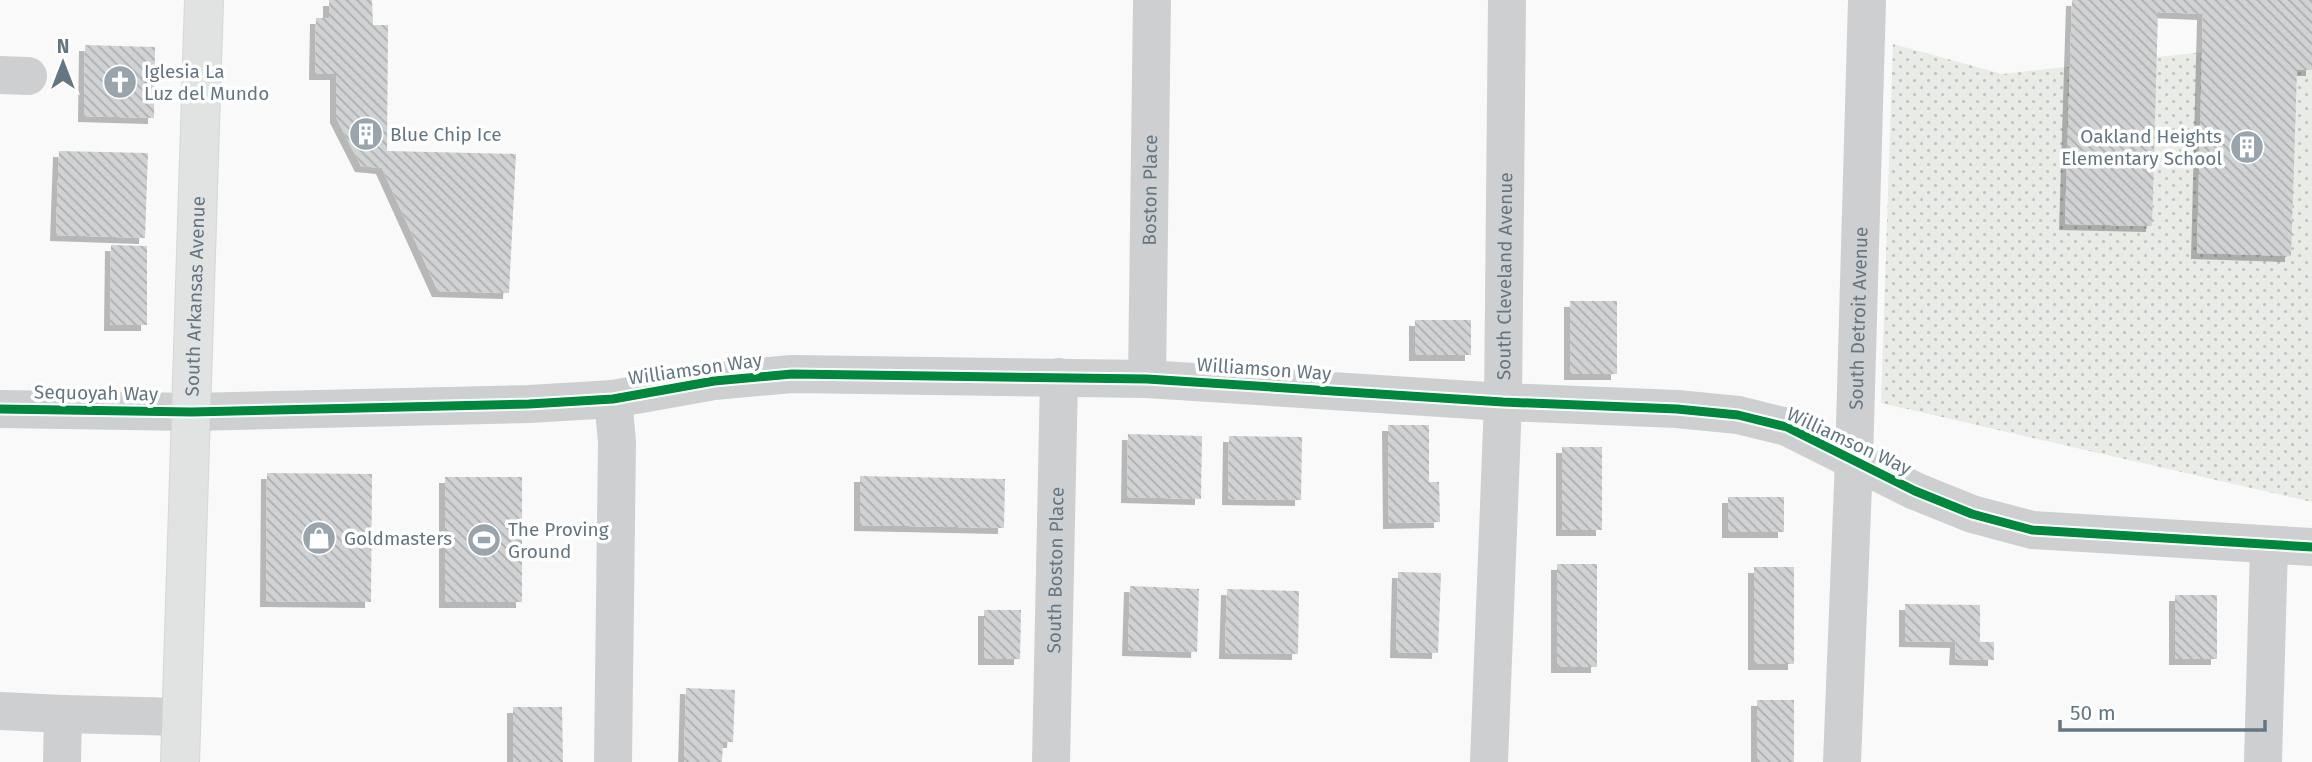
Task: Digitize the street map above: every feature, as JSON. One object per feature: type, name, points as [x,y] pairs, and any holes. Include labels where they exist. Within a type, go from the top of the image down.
[{"type":"highway","name":"South Arkansas Avenue","points":[[180,762],[205,0]]},
{"type":"street","name":"Boston Place","points":[[1147,379],[1152,0]]},
{"type":"street","name":"South Cleveland Avenue","points":[[1489,762],[1503,402],[1507,0]]},
{"type":"street","name":"South Detroit Avenue","points":[[1842,762],[1867,0]]},
{"type":"street","name":"Williamson Way","points":[[192,412],[529,404],[613,399],[715,381],[792,374],[1147,379],[1503,402],[1677,409],[1738,415],[1787,427],[1915,491],[1972,514],[2032,530],[2312,547]]},
{"type":"street","name":"South Boston Place","points":[[1051,762],[1059,377]]},
{"type":"street","points":[[613,399],[617,442],[613,762]]},
{"type":"street","name":"Sequoyah Way","points":[[0,409],[192,412]]},
{"type":"street","points":[[2263,762],[2269,545]]},
{"type":"street","points":[[0,710],[181,718]]},
{"type":"street","points":[[62,762],[63,714]]},
{"type":"shaded area","points":[[2312,40],[2312,502],[1881,403],[1893,44],[2002,74]]},
{"type":"building","name":"Blue Chip Ice","points":[[329,0],[372,0],[373,25],[388,25],[387,151],[516,154],[509,293],[438,291],[382,168],[361,166],[336,117],[336,74],[315,74],[316,18],[329,18]]},
{"type":"building","name":"Oakland Heights Elementary School","points":[[2072,0],[2312,0],[2312,70],[2297,70],[2291,256],[2197,253],[2203,14],[2158,12],[2152,226],[2065,224]]},
{"type":"building","name":"Iglesia La Luz del Mundo","points":[[85,45],[155,47],[154,118],[84,116]]},
{"type":"building","points":[[59,151],[148,153],[145,238],[56,235]]},
{"type":"building","points":[[111,245],[147,246],[147,325],[110,325]]},
{"type":"building","points":[[1570,301],[1617,301],[1617,374],[1570,374]]},
{"type":"building","points":[[1415,320],[1471,320],[1471,355],[1415,355]]},
{"type":"building","points":[[1388,425],[1429,425],[1429,482],[1439,482],[1440,522],[1389,523]]},
{"type":"building","points":[[1128,434],[1202,436],[1201,499],[1127,497]]},
{"type":"building","points":[[1229,436],[1302,437],[1301,500],[1228,499]]},
{"type":"building","points":[[1562,447],[1602,447],[1602,530],[1562,530]]},
{"type":"building","name":"Goldmasters","points":[[267,473],[372,474],[371,602],[266,601]]},
{"type":"building","points":[[860,476],[1005,479],[1004,528],[860,525]]},
{"type":"building","name":"The Proving Ground","points":[[445,477],[522,477],[522,602],[445,602]]},
{"type":"building","points":[[1728,497],[1784,497],[1784,532],[1728,532]]},
{"type":"building","points":[[1557,564],[1597,564],[1597,667],[1557,667]]},
{"type":"building","points":[[1754,567],[1794,567],[1794,664],[1754,664]]},
{"type":"building","points":[[1398,572],[1441,573],[1438,653],[1396,652]]},
{"type":"building","points":[[1130,586],[1199,589],[1197,652],[1128,650]]},
{"type":"building","points":[[1227,589],[1299,591],[1298,654],[1225,653]]},
{"type":"building","points":[[2175,595],[2217,595],[2217,659],[2175,659]]},
{"type":"building","points":[[1905,604],[1980,605],[1980,642],[1994,642],[1994,660],[1955,659],[1956,642],[1905,641]]},
{"type":"building","points":[[984,610],[1021,610],[1020,659],[984,659]]},
{"type":"building","points":[[686,688],[735,690],[733,742],[723,742],[722,762],[684,762]]},
{"type":"building","points":[[1757,700],[1794,700],[1794,762],[1757,762]]},
{"type":"building","points":[[513,707],[562,707],[563,762],[513,762]]},
{"type":"cycle path","points":[[0,409],[192,412],[529,404],[613,399],[714,381],[792,374],[1147,379],[1503,402],[1677,409],[1738,415],[1787,427],[1915,491],[1972,514],[2032,530],[2312,547]]},
{"type":"place","name":"Iglesia La Luz del Mundo","points":[[120,82]]},
{"type":"place","name":"Blue Chip Ice","points":[[366,134]]},
{"type":"place","name":"Oakland Heights Elementary School","points":[[2247,147]]},
{"type":"place","name":"Goldmasters","points":[[319,538]]},
{"type":"place","name":"The Proving Ground","points":[[484,540]]}]
